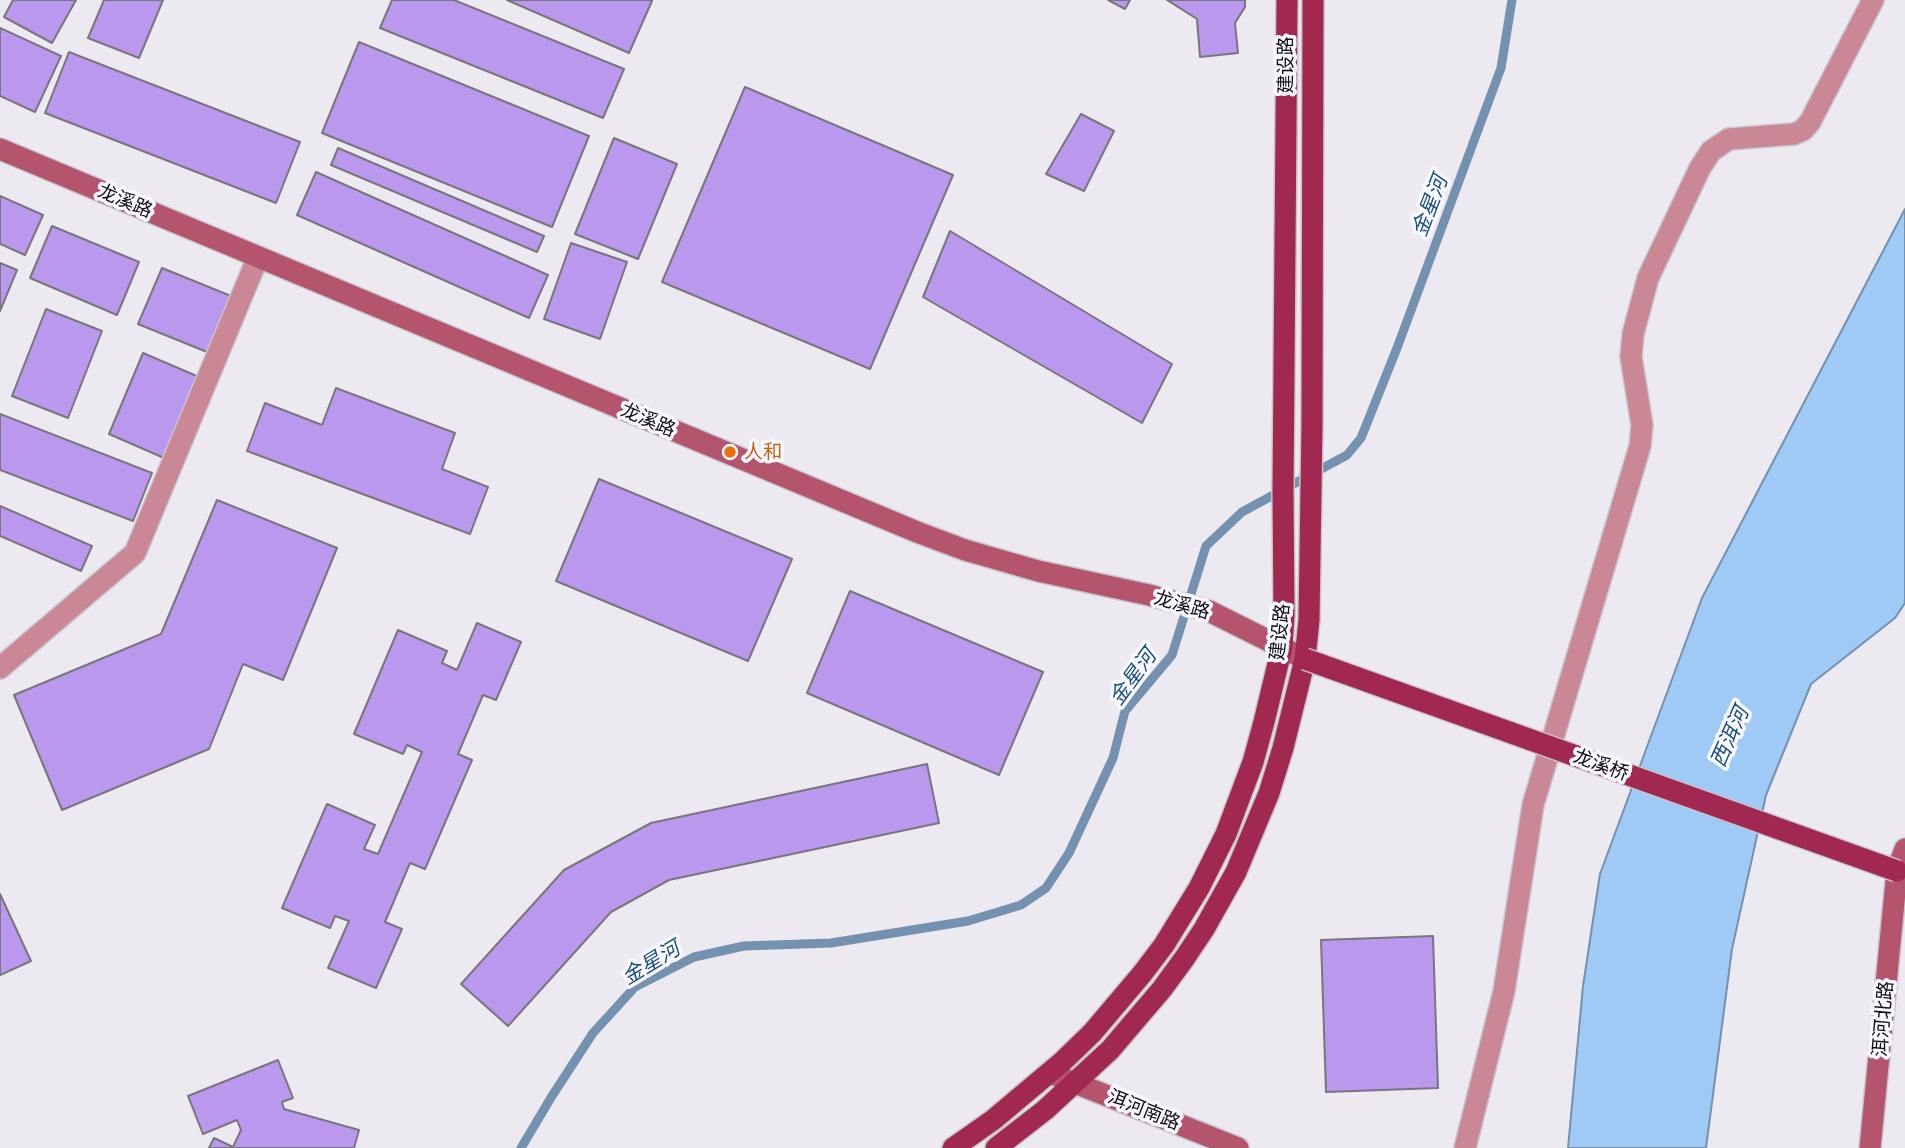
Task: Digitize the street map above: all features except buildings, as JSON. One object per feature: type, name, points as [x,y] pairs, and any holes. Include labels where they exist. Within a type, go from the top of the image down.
[{"type":"main road","name":"建设路","points":[[953,1148],[993,1120],[1050,1073],[1092,1033],[1142,974],[1199,888],[1226,834],[1245,785],[1264,722],[1282,647],[1284,615],[1287,0]]},
{"type":"main road","name":"建设路","points":[[996,1148],[1076,1083],[1110,1050],[1163,989],[1226,891],[1269,793],[1283,748],[1305,659],[1309,620],[1313,0]]},
{"type":"main road","name":"龙溪桥","points":[[1305,659],[1897,871]]},
{"type":"street","points":[[1465,1148],[1504,991],[1533,805],[1640,446],[1642,425],[1631,357],[1633,334],[1648,278],[1700,167],[1711,151],[1729,139],[1803,131],[1873,0]]},
{"type":"street","name":"龙溪路","points":[[0,149],[917,532],[965,550],[1038,571],[1209,611],[1305,659]]},
{"type":"street","points":[[0,668],[135,553],[258,257]]},
{"type":"street","name":"洱河北路","points":[[1870,1148],[1897,871],[1905,849]]},
{"type":"street","name":"洱河南路","points":[[1050,1073],[1238,1148]]},
{"type":"water","name":"西洱河","points":[[1905,209],[1905,603],[1895,618],[1811,684],[1766,795],[1732,949],[1706,1148],[1568,1148],[1583,986],[1600,874],[1702,598]]},
{"type":"waterway","name":"金星河","points":[[521,1148],[593,1033],[635,987],[694,957],[744,946],[831,943],[968,921],[1021,905],[1046,888],[1069,853],[1113,758],[1125,711],[1172,655],[1206,546],[1242,512],[1347,455],[1361,438],[1501,68],[1512,0]]},
{"type":"place","name":"人和","points":[[730,452]]}]
